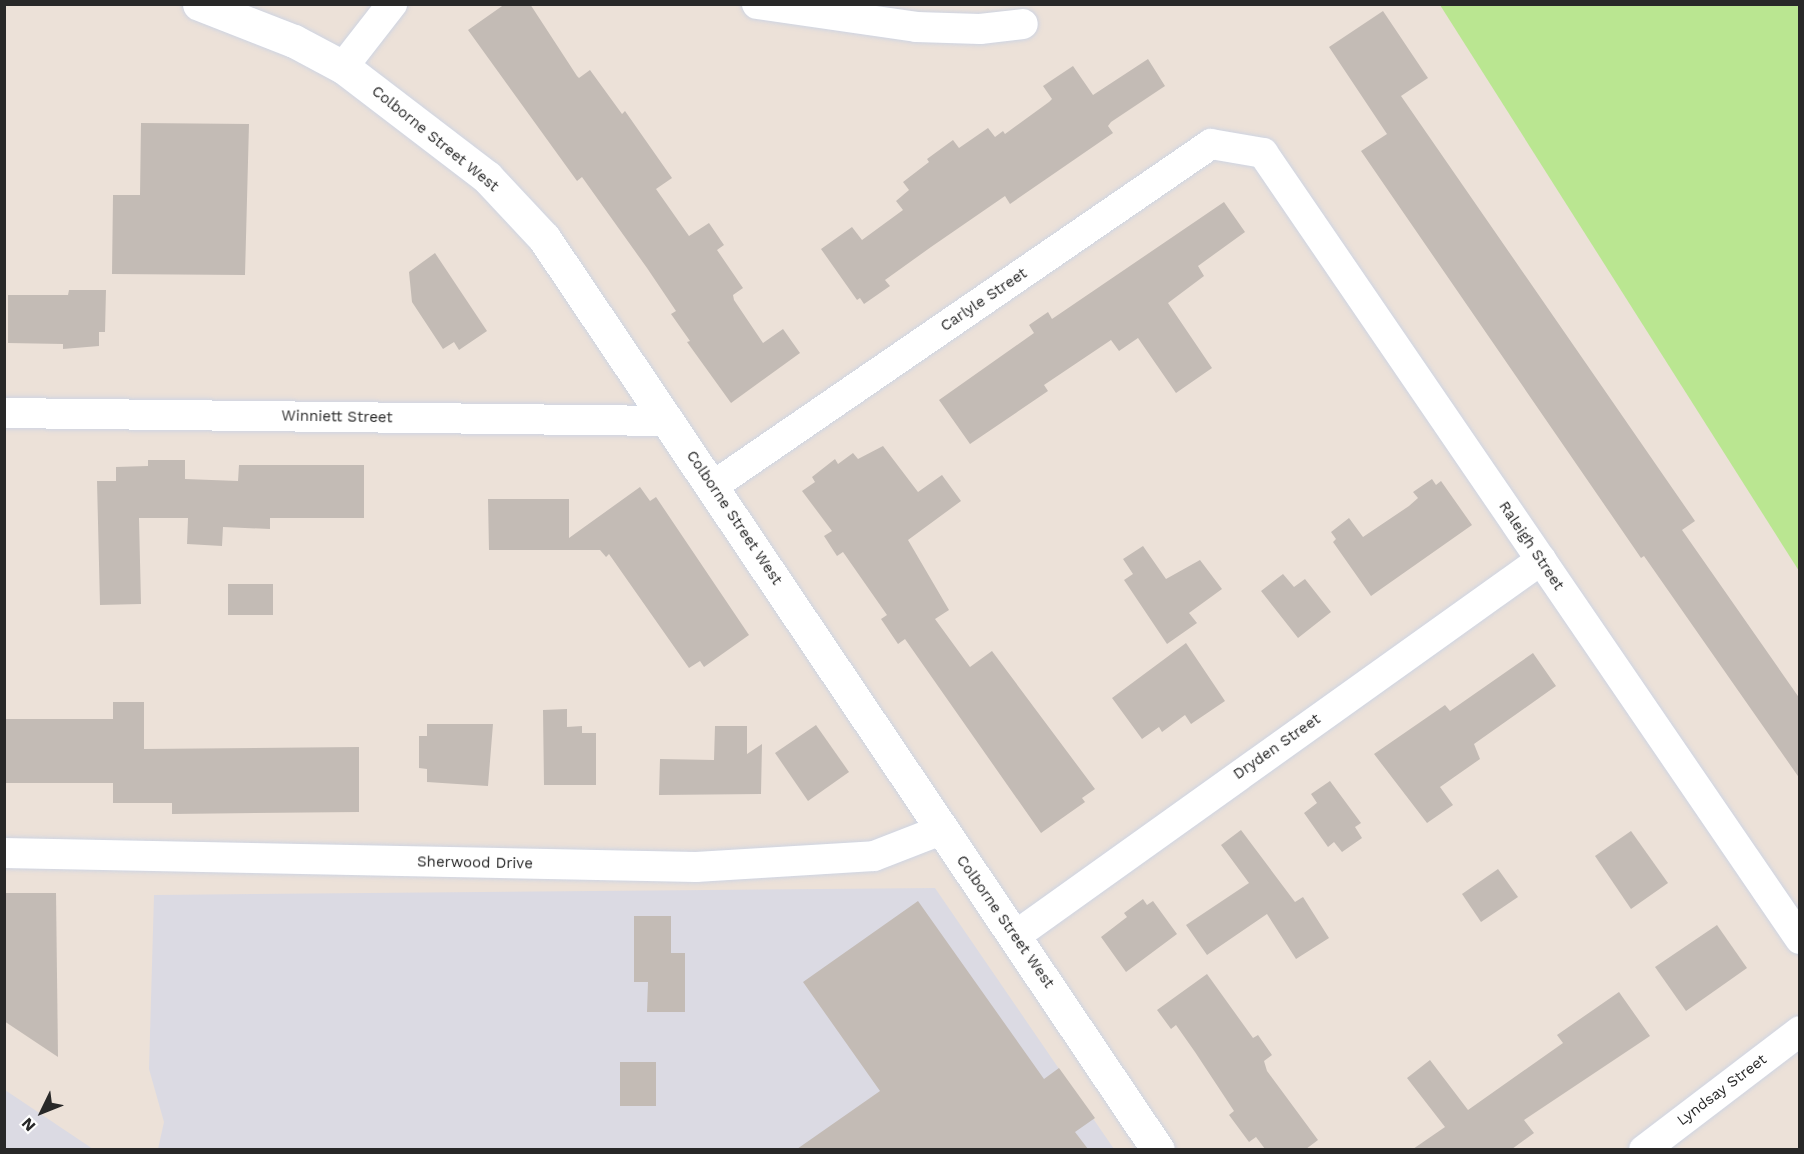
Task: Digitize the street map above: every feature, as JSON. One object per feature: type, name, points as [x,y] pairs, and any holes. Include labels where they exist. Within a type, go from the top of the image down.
[{"type":"main road","name":"Colborne Street West","points":[[200,4],[238,10],[343,67],[488,177],[544,238],[1158,1149]]},
{"type":"street","points":[[343,67],[393,4]]},
{"type":"street","points":[[757,4],[916,27],[980,28],[1023,24]]},
{"type":"street","name":"Carlyle Street","points":[[713,486],[1211,144],[1263,153]]},
{"type":"street","name":"Raleigh Street","points":[[1263,153],[1800,939]]},
{"type":"street","name":"Winniett Street","points":[[4,413],[669,421]]},
{"type":"street","name":"Dryden Street","points":[[1016,936],[1541,560]]},
{"type":"street","name":"Sherwood Drive","points":[[4,853],[696,867],[874,856],[941,830]]},
{"type":"street","name":"Lyndsay Street","points":[[1644,1149],[1800,1031]]},
{"type":"shaded area","points":[[935,888],[1114,1149],[158,1149],[164,1122],[149,1069],[154,895]]},
{"type":"shaded area","points":[[5,1090],[93,1149],[5,1149]]},
{"type":"green space","points":[[1440,5],[1799,5],[1799,571]]},
{"type":"building","points":[[505,4],[530,4],[577,76],[579,78],[590,70],[622,114],[625,111],[672,178],[656,189],[689,236],[709,223],[724,245],[717,250],[743,288],[733,295],[734,300],[763,343],[783,329],[800,353],[731,403],[687,342],[690,341],[671,314],[676,311],[647,268],[582,177],[577,181],[468,30]]},
{"type":"building","points":[[1383,11],[1428,78],[1401,96],[1695,521],[1682,530],[1800,699],[1800,779],[1644,556],[1641,558],[1361,151],[1387,134],[1329,47]]},
{"type":"building","points":[[1148,59],[1165,86],[1111,122],[1108,126],[1113,133],[1010,204],[1005,196],[885,280],[890,286],[864,304],[860,298],[857,300],[821,249],[852,227],[862,240],[903,210],[896,201],[909,190],[903,182],[929,162],[927,159],[953,140],[959,148],[988,128],[995,137],[1003,131],[1005,134],[1052,99],[1043,86],[1073,66],[1093,95]]},
{"type":"building","points":[[141,123],[249,124],[245,275],[112,274],[113,195],[140,195]]},
{"type":"building","points":[[1224,202],[1245,232],[1198,266],[1204,276],[1168,303],[1212,368],[1176,393],[1138,338],[1119,351],[1111,340],[1044,385],[1048,391],[970,444],[939,400],[1034,333],[1029,325],[1048,312],[1052,319]]},
{"type":"building","points":[[435,253],[487,331],[459,350],[454,342],[443,349],[412,302],[409,272]]},
{"type":"building","points":[[69,290],[106,290],[105,332],[99,332],[99,346],[63,349],[63,344],[8,343],[8,295],[68,295]]},
{"type":"building","points":[[883,446],[918,492],[942,475],[961,501],[908,540],[949,610],[935,619],[970,667],[992,651],[1095,789],[1082,798],[1085,802],[1041,833],[905,639],[898,644],[881,619],[887,615],[843,552],[837,556],[824,536],[832,531],[802,491],[815,482],[812,477],[835,459],[838,464],[853,453],[858,459]]},
{"type":"building","points":[[148,460],[185,460],[185,479],[238,481],[239,465],[364,465],[364,518],[270,518],[270,529],[223,527],[222,546],[187,544],[188,518],[139,518],[141,604],[100,605],[97,481],[116,481],[116,467],[148,466]]},
{"type":"building","points":[[1432,479],[1436,485],[1441,481],[1472,525],[1371,596],[1333,542],[1336,539],[1331,532],[1349,518],[1363,537],[1409,506],[1418,498],[1413,492]]},
{"type":"building","points":[[640,487],[650,501],[656,497],[749,635],[704,667],[700,661],[689,668],[609,554],[606,557],[600,550],[489,550],[488,499],[569,499],[569,538]]},
{"type":"building","points":[[1143,546],[1166,579],[1200,560],[1222,589],[1189,613],[1197,623],[1167,644],[1124,580],[1133,574],[1123,559]]},
{"type":"building","points":[[1283,574],[1294,587],[1305,579],[1331,612],[1298,638],[1261,591]]},
{"type":"building","points":[[228,584],[273,584],[273,615],[228,615]]},
{"type":"building","points":[[1186,643],[1225,701],[1191,724],[1185,715],[1162,732],[1159,727],[1142,739],[1112,698]]},
{"type":"building","points":[[1533,653],[1556,686],[1474,744],[1480,759],[1440,787],[1453,805],[1427,823],[1374,754],[1445,705],[1450,711]]},
{"type":"building","points":[[113,702],[144,702],[144,749],[359,747],[359,812],[172,814],[172,803],[113,803],[113,783],[4,783],[4,719],[113,719]]},
{"type":"building","points":[[567,709],[567,727],[582,726],[582,733],[596,733],[596,785],[544,785],[543,710]]},
{"type":"building","points":[[427,724],[493,724],[488,786],[427,782],[427,769],[419,768],[419,736],[427,736]]},
{"type":"building","points":[[816,725],[849,772],[808,801],[775,753]]},
{"type":"building","points":[[715,726],[747,726],[747,754],[762,744],[761,794],[659,795],[660,759],[714,760]]},
{"type":"building","points":[[1330,781],[1361,823],[1355,827],[1362,838],[1342,852],[1334,842],[1328,847],[1304,813],[1317,803],[1311,794]]},
{"type":"building","points":[[1241,830],[1295,902],[1303,897],[1329,938],[1296,959],[1267,914],[1207,955],[1186,925],[1249,883],[1221,845]]},
{"type":"building","points":[[1631,831],[1668,883],[1631,909],[1595,856]]},
{"type":"building","points":[[1498,869],[1518,897],[1481,922],[1462,894]]},
{"type":"building","points":[[4,893],[56,893],[58,1057],[4,1021]]},
{"type":"building","points":[[1143,899],[1147,905],[1153,901],[1177,934],[1126,972],[1101,937],[1127,917],[1124,913]]},
{"type":"building","points":[[918,901],[1044,1079],[1059,1068],[1095,1118],[1075,1132],[1088,1149],[797,1149],[880,1091],[803,982]]},
{"type":"building","points":[[634,916],[671,916],[671,953],[685,953],[685,1012],[647,1012],[648,982],[634,982]]},
{"type":"building","points":[[1717,925],[1747,968],[1686,1011],[1655,967]]},
{"type":"building","points":[[1207,974],[1253,1038],[1258,1035],[1272,1055],[1264,1061],[1267,1071],[1318,1140],[1306,1149],[1265,1149],[1256,1137],[1249,1142],[1229,1115],[1234,1111],[1195,1052],[1176,1025],[1171,1029],[1157,1010]]},
{"type":"building","points":[[1619,992],[1650,1036],[1524,1120],[1534,1133],[1512,1149],[1413,1149],[1445,1127],[1407,1078],[1430,1060],[1468,1110],[1563,1043],[1557,1035]]},
{"type":"building","points":[[620,1062],[656,1062],[656,1106],[620,1106]]}]
